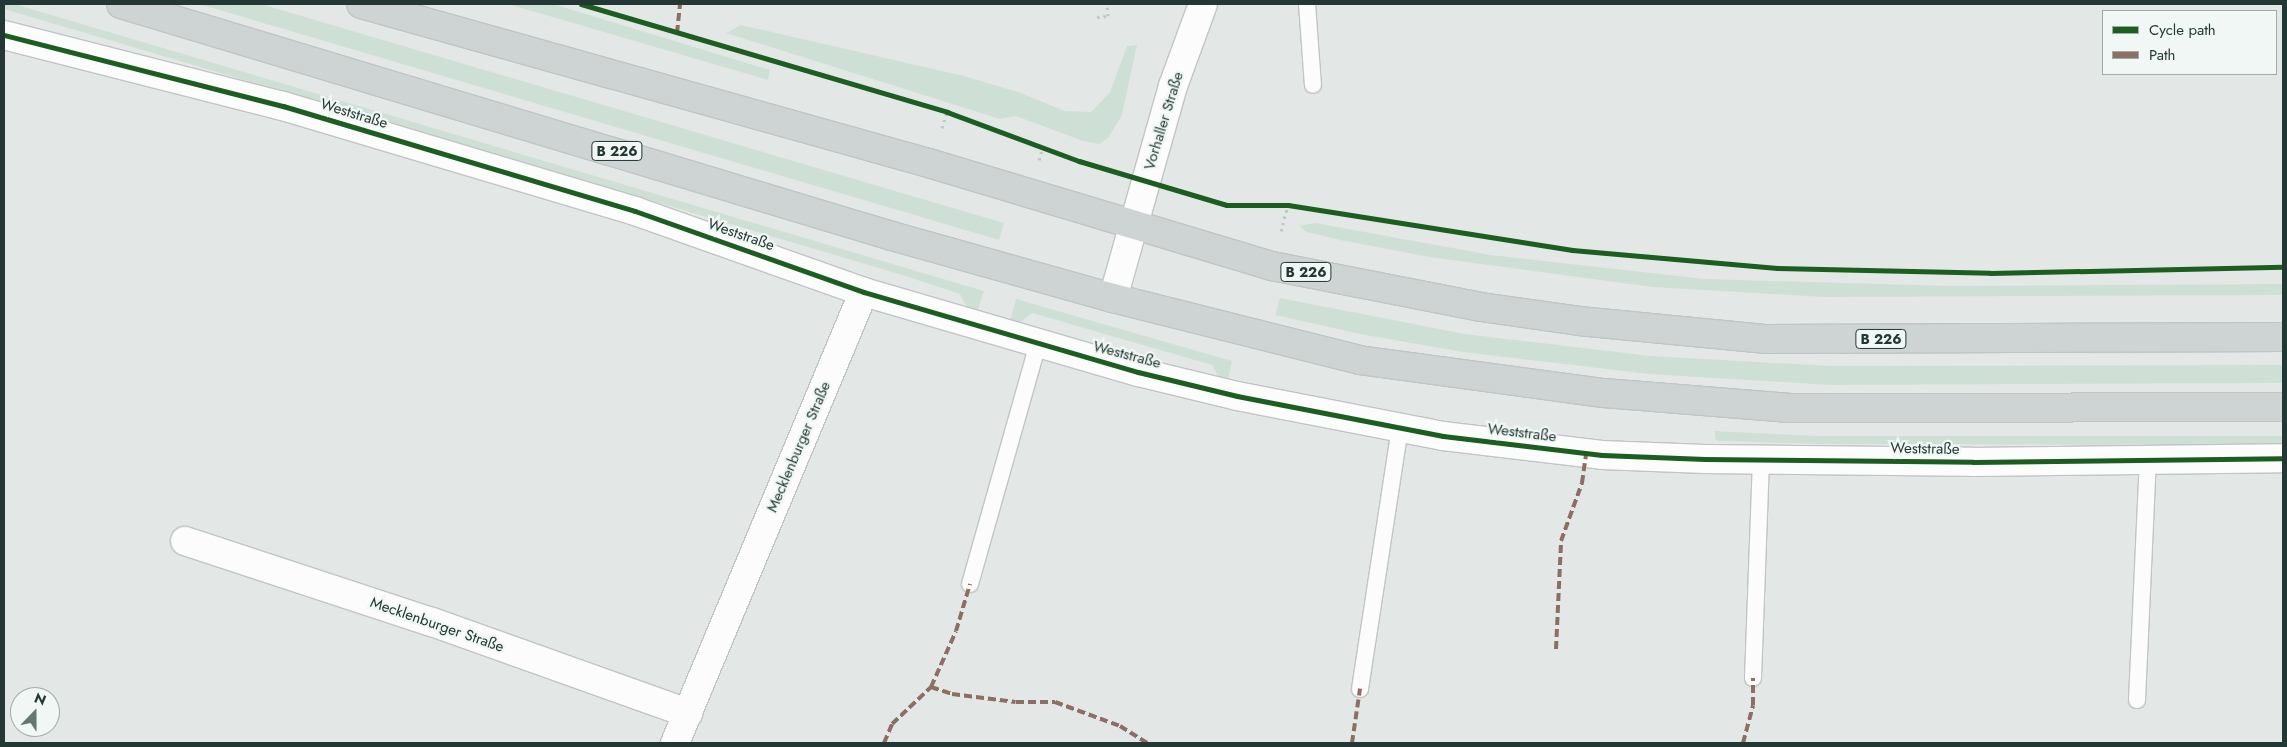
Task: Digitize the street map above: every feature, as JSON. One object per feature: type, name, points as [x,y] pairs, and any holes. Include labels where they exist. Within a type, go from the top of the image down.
[{"type":"main road","name":"B 226","points":[[121,4],[892,236],[1113,298],[1359,360],[1689,402],[1790,408],[2283,407]]},
{"type":"main road","name":"B 226","points":[[361,4],[1134,223],[1272,266],[1481,306],[1579,321],[1767,339],[2283,337]]},
{"type":"street","name":"Vorhaller Straße","points":[[1113,298],[1173,86],[1203,4]]},
{"type":"street","name":"Weststraße","points":[[4,35],[293,108],[635,211],[864,292],[1038,343],[1237,396],[1443,436],[1602,455],[1761,460],[2283,458]]},
{"type":"street","name":"Mecklenburger Straße","points":[[675,743],[864,292]]},
{"type":"street","name":"Mecklenburger Straße","points":[[185,541],[432,622],[688,713]]},
{"type":"lane","points":[[1307,4],[1313,85]]},
{"type":"lane","points":[[970,584],[1038,343]]},
{"type":"lane","points":[[1360,689],[1400,427]]},
{"type":"lane","points":[[1753,678],[1761,460]]},
{"type":"lane","points":[[2137,700],[2148,460]]},
{"type":"path","points":[[1097,17],[1108,16],[1106,4]]},
{"type":"path","points":[[942,128],[946,112]]},
{"type":"path","points":[[1279,236],[1288,205]]},
{"type":"green space","points":[[4,4],[14,4],[984,291],[977,312],[969,311],[960,294],[899,274],[4,9]]},
{"type":"green space","points":[[199,4],[261,4],[1004,223],[999,240]]},
{"type":"green space","points":[[508,4],[553,4],[770,70],[768,80]]},
{"type":"green space","points":[[741,25],[964,76],[1018,92],[1065,111],[1091,112],[1110,92],[1127,46],[1137,45],[1122,115],[1108,138],[1099,144],[1083,141],[1016,116],[1000,119],[726,33]]},
{"type":"green space","points":[[1315,223],[1491,255],[1705,279],[1951,286],[2283,284],[2283,295],[1824,297],[1652,287],[1430,257],[1340,240],[1307,232],[1299,226]]},
{"type":"green space","points":[[1280,298],[1465,334],[1651,356],[1832,366],[2283,365],[2283,383],[1830,385],[1649,374],[1463,352],[1360,334],[1275,315]]},
{"type":"green space","points":[[1016,299],[1232,361],[1227,384],[1221,381],[1212,365],[1032,313],[1018,324],[1009,325]]},
{"type":"green space","points":[[1715,431],[1816,436],[2283,436],[2283,445],[1820,444],[1719,441],[1715,439]]},
{"type":"marked path","points":[[677,33],[680,4]]},
{"type":"marked path","points":[[1556,649],[1561,541],[1582,483],[1586,453]]},
{"type":"marked path","points":[[884,743],[892,724],[931,687],[956,631],[970,584]]},
{"type":"marked path","points":[[1743,743],[1753,705],[1753,678]]},
{"type":"marked path","points":[[931,687],[952,694],[1016,702],[1055,702],[1120,726],[1147,743]]},
{"type":"marked path","points":[[1352,743],[1360,689]]},
{"type":"cycle path","points":[[581,4],[947,112],[1079,161],[1227,205],[1288,205],[1572,250],[1777,268],[1990,273],[2283,267]]},
{"type":"cycle path","points":[[4,35],[283,106],[635,211],[864,292],[1138,372],[1237,396],[1443,436],[1602,455],[1705,459],[1973,462],[2283,458]]}]
